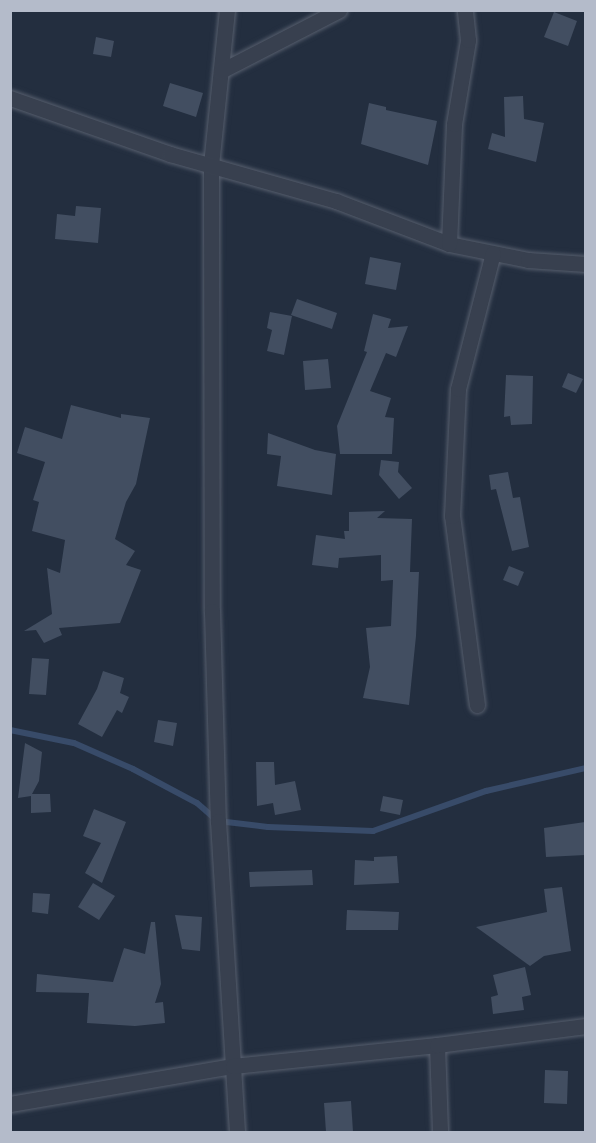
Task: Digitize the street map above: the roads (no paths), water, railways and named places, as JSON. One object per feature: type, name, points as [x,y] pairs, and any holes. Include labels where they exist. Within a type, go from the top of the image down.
[{"type":"street","points":[[227,10],[211,166],[214,730],[237,1132]]},
{"type":"street","points":[[221,70],[339,10]]},
{"type":"street","points":[[449,244],[454,124],[468,40],[465,10]]},
{"type":"street","points":[[10,98],[211,166],[336,201],[449,244],[528,260],[585,264]]},
{"type":"street","points":[[477,705],[452,516],[458,389],[493,253]]},
{"type":"street","points":[[10,1104],[233,1066],[437,1045],[585,1026]]},
{"type":"street","points":[[437,1045],[440,1132]]},
{"type":"waterway","points":[[10,730],[74,743],[133,769],[197,803],[218,821],[268,827],[373,831],[486,791],[586,768]]}]
